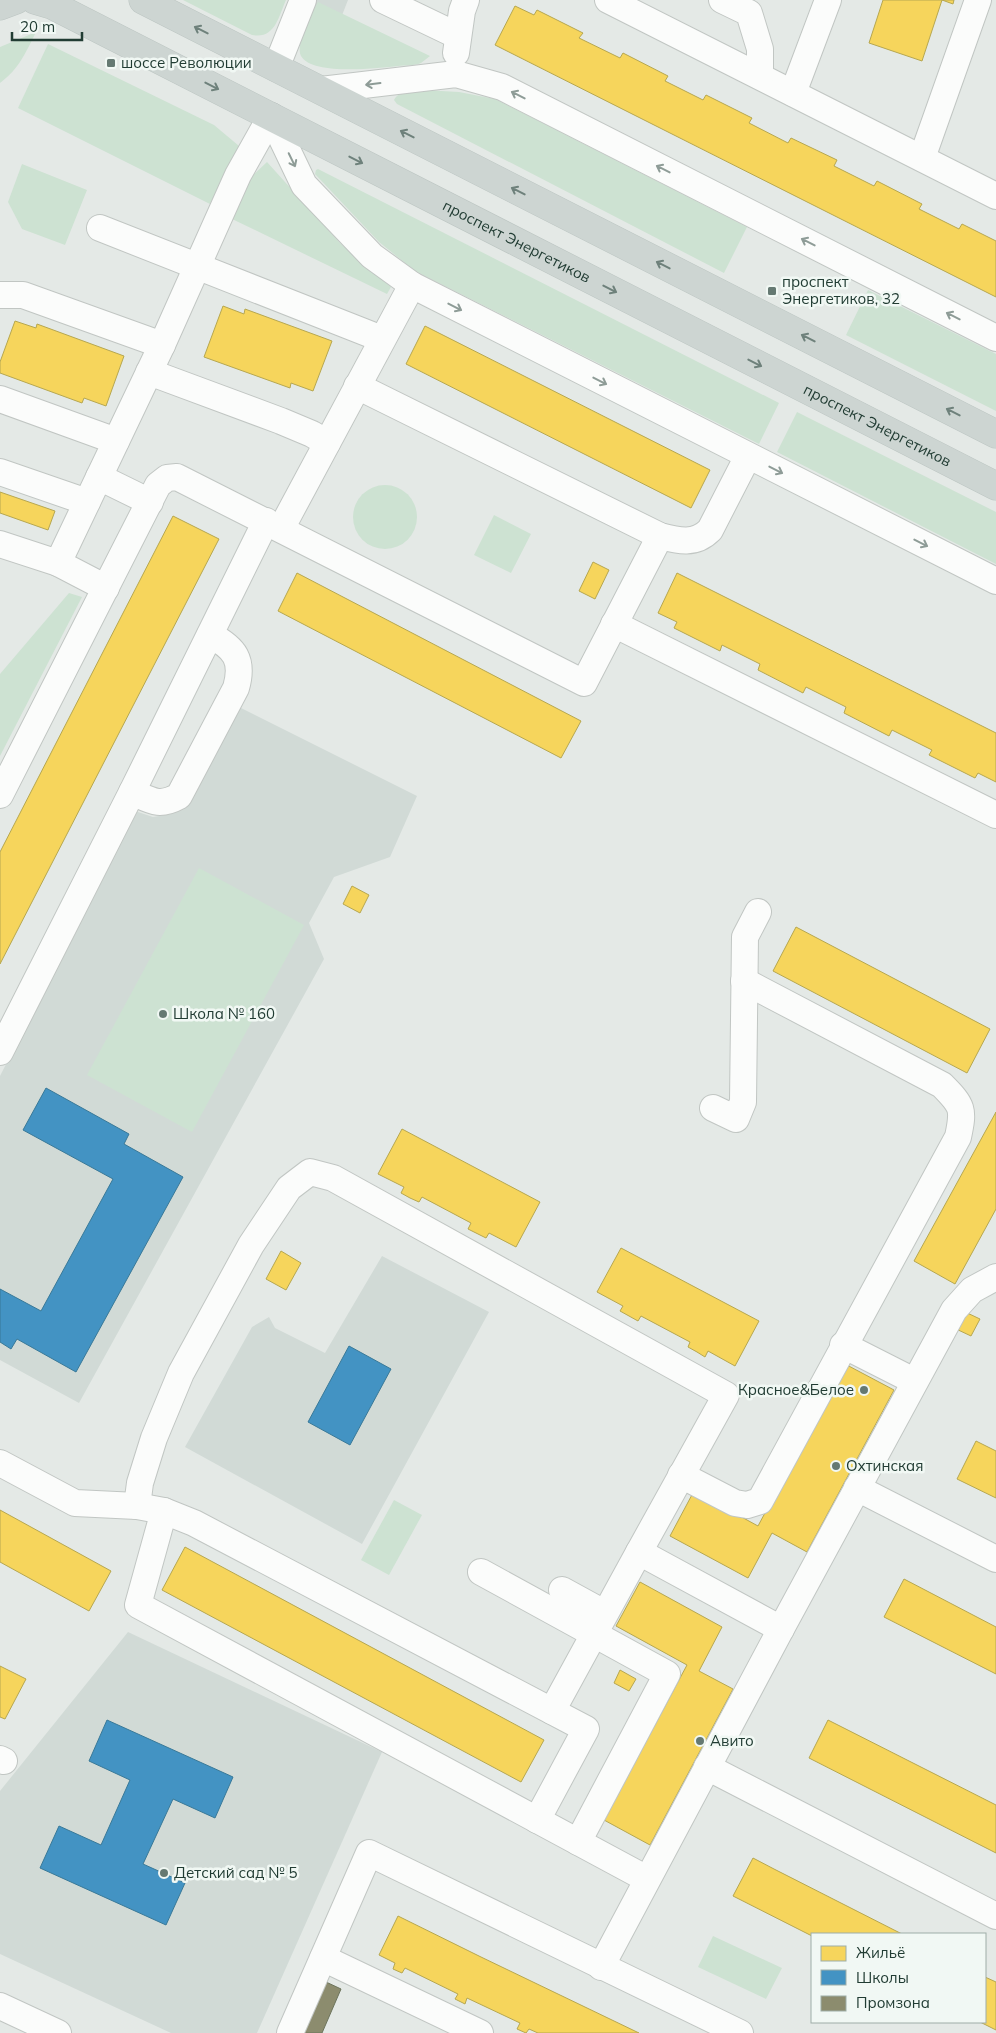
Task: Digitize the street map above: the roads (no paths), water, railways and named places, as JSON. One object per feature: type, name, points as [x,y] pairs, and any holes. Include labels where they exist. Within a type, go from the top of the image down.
[{"type":"main road","points":[[0,6],[16,0]]},
{"type":"main road","name":"проспект Энергетиков","points":[[34,0],[52,4],[996,486]]},
{"type":"main road","points":[[143,0],[996,434]]},
{"type":"street","points":[[276,68],[303,0]]},
{"type":"street","points":[[383,0],[458,36]]},
{"type":"street","points":[[456,74],[458,36],[466,0]]},
{"type":"street","points":[[722,0],[748,12],[760,49],[760,76]]},
{"type":"street","points":[[793,93],[828,0]]},
{"type":"street","points":[[922,158],[978,0]]},
{"type":"street","points":[[613,1],[996,196]]},
{"type":"street","points":[[321,90],[456,74],[502,86],[996,338]]},
{"type":"street","points":[[58,563],[162,345],[238,175],[271,116]]},
{"type":"street","points":[[271,116],[304,185],[372,256],[412,285],[996,581]]},
{"type":"street","points":[[100,228],[382,339]]},
{"type":"street","points":[[0,1052],[210,635],[274,525],[327,442],[412,285]]},
{"type":"street","points":[[0,295],[22,295],[162,345]]},
{"type":"street","points":[[149,372],[281,421],[327,442]]},
{"type":"street","points":[[358,386],[660,536],[679,541],[704,537],[710,530],[748,456]]},
{"type":"street","points":[[0,399],[116,441]]},
{"type":"street","points":[[0,472],[87,502]]},
{"type":"street","points":[[99,477],[150,502]]},
{"type":"street","points":[[0,795],[158,485],[167,478],[177,477],[584,683],[660,536]]},
{"type":"street","points":[[0,544],[58,563],[106,588]]},
{"type":"street","points":[[614,624],[996,815]]},
{"type":"street","points":[[132,792],[154,802],[167,802],[179,796],[236,688],[240,676],[235,653],[226,643],[210,635]]},
{"type":"street","points":[[712,1108],[736,1119],[743,1102],[745,937],[758,912]]},
{"type":"street","points":[[681,1475],[735,1503],[747,1505],[760,1500],[958,1137],[963,1115],[956,1099],[942,1085],[744,981]]},
{"type":"street","points":[[137,1506],[140,1483],[154,1438],[181,1373],[251,1245],[289,1188],[310,1172],[333,1178],[726,1395],[552,1711]]},
{"type":"street","points":[[601,1967],[914,1381],[954,1310],[972,1290],[996,1277]]},
{"type":"street","points":[[843,1345],[914,1381]]},
{"type":"street","points":[[0,1463],[76,1502],[137,1506],[164,1511],[194,1524],[586,1729],[537,1820]]},
{"type":"street","points":[[857,1488],[996,1559]]},
{"type":"street","points":[[164,1511],[138,1606],[647,1879]]},
{"type":"street","points":[[639,1552],[781,1629]]},
{"type":"street","points":[[481,1572],[599,1623]]},
{"type":"street","points":[[562,1590],[599,1623],[668,1674],[578,1842]]},
{"type":"street","points":[[707,1767],[996,1916]]},
{"type":"street","points":[[290,2033],[369,1853],[740,2033]]},
{"type":"street","points":[[323,1958],[480,2033]]},
{"type":"street","points":[[0,2006],[58,2033]]},
{"type":"place","name":"шоссе Революции","points":[[111,63]]},
{"type":"place","name":"проспект Энергетиков, 32","points":[[772,291]]},
{"type":"place","name":"Школа № 160","points":[[163,1014]]},
{"type":"place","name":"Красное&Белое","points":[[864,1390]]},
{"type":"place","name":"Охтинская","points":[[836,1466]]},
{"type":"place","name":"Авито","points":[[700,1741]]},
{"type":"place","name":"Детский сад № 5","points":[[164,1873]]}]
